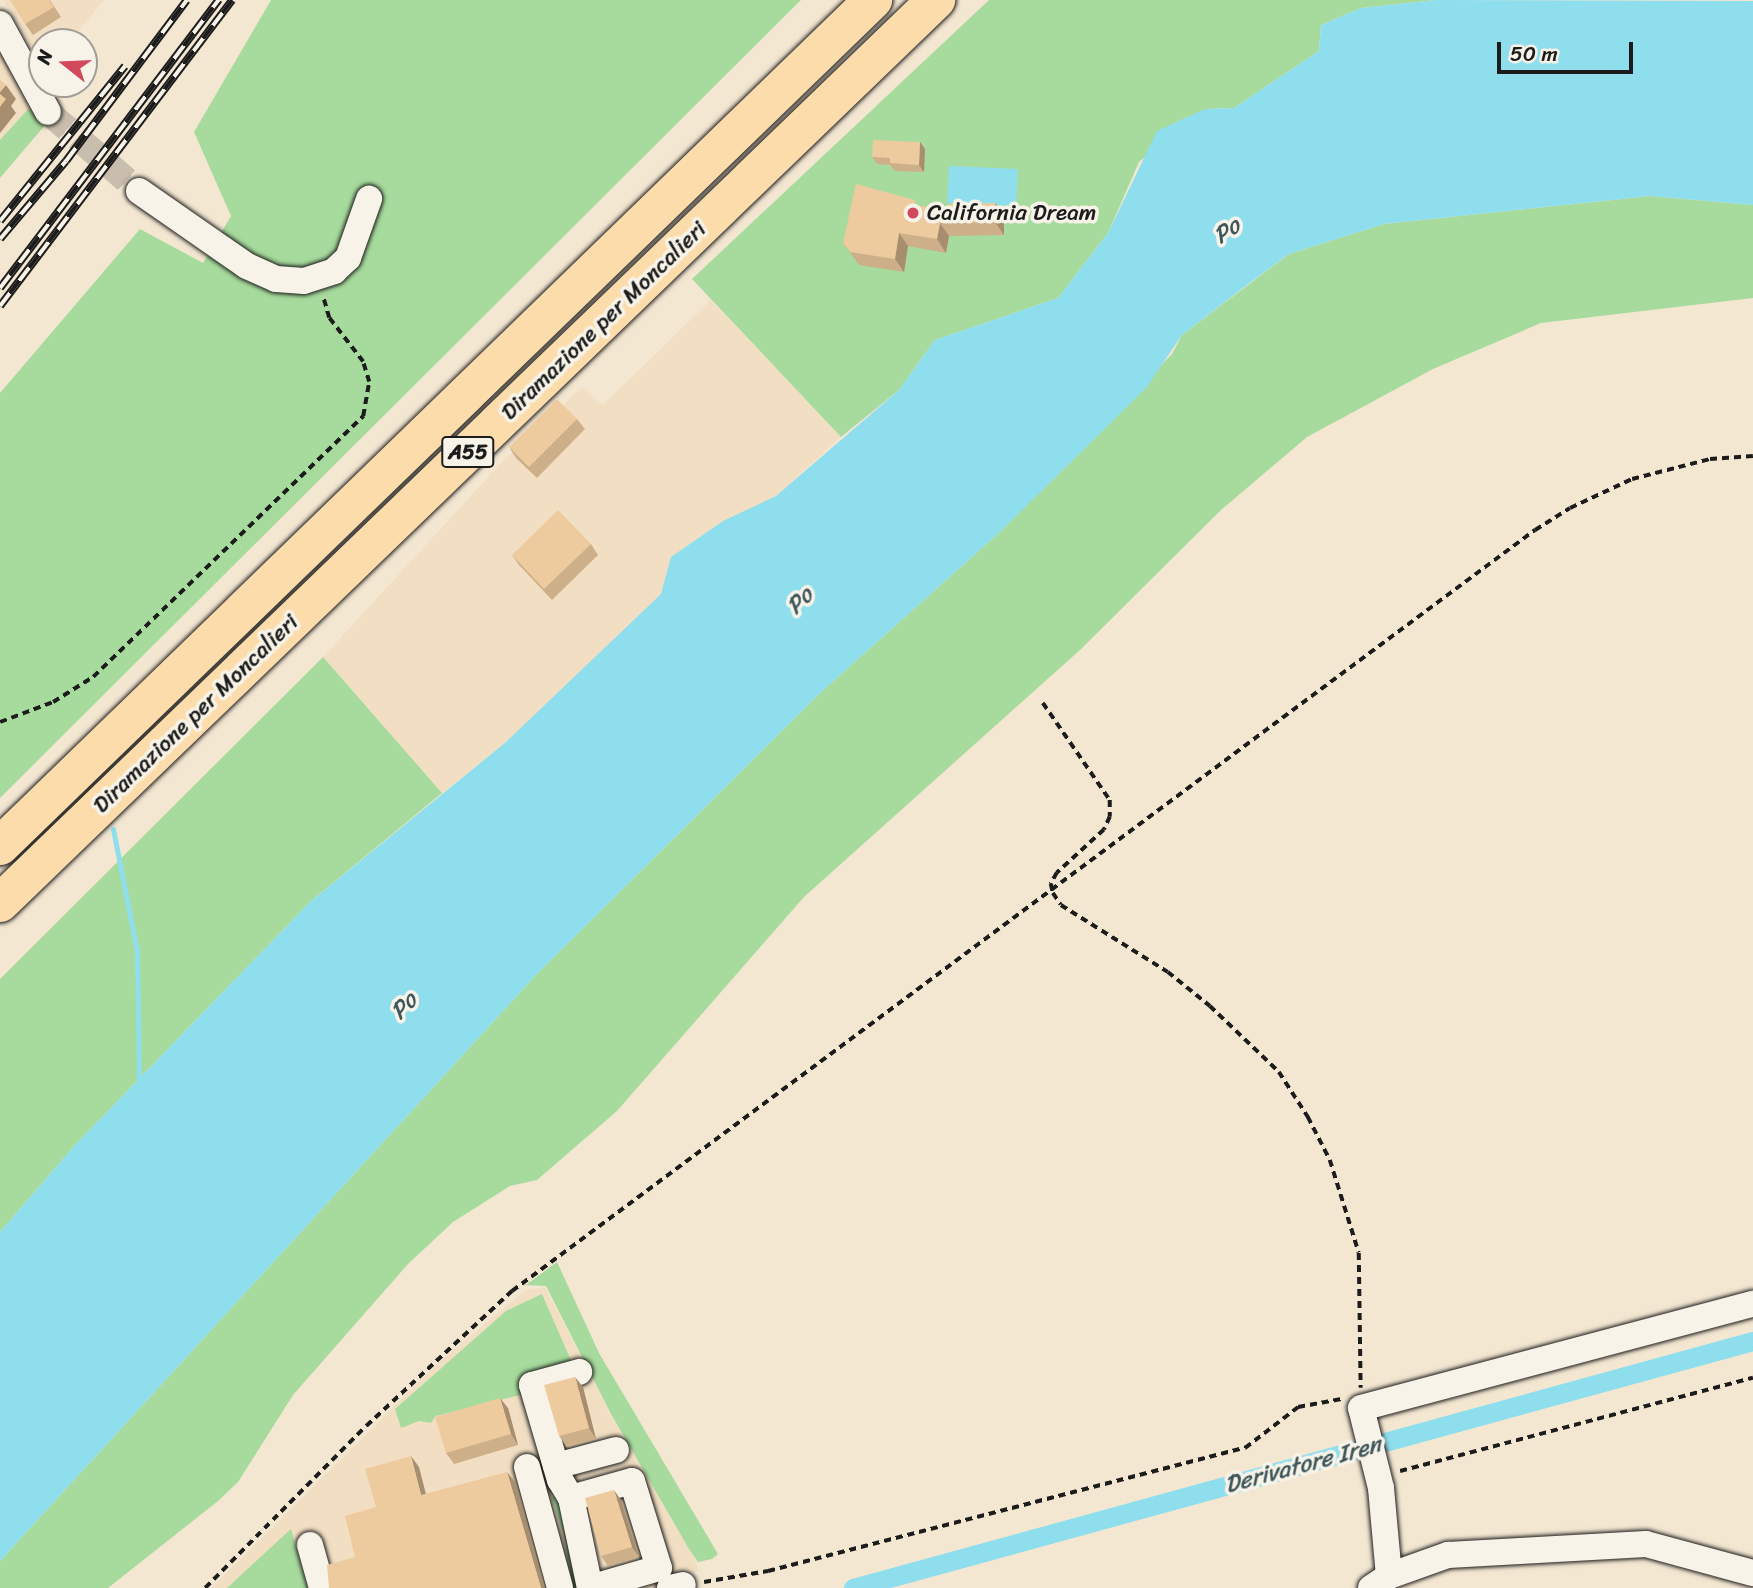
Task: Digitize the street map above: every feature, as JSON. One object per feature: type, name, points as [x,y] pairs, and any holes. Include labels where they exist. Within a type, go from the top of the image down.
[{"type":"highway","name":"Diramazione per Moncalieri","points":[[0,846],[873,0]]},
{"type":"highway","name":"Diramazione per Moncalieri","points":[[0,904],[936,0]]},
{"type":"street","points":[[0,24],[48,112]]},
{"type":"street","points":[[139,191],[247,266],[276,279],[318,278],[348,258],[369,199]]},
{"type":"street","points":[[1753,1304],[1361,1408],[1381,1488],[1380,1582],[1448,1555],[1646,1544],[1753,1573]]},
{"type":"street","points":[[571,1498],[556,1466],[532,1385],[579,1372]]},
{"type":"street","points":[[556,1466],[616,1450]]},
{"type":"street","points":[[527,1467],[560,1588]]},
{"type":"street","points":[[310,1545],[322,1588]]},
{"type":"path","points":[[0,722],[53,702],[93,677],[363,416],[369,382],[363,362],[329,318],[318,278]]},
{"type":"path","points":[[205,1588],[366,1426],[512,1291],[1570,508],[1632,479],[1710,459],[1753,457]]},
{"type":"path","points":[[676,1586],[768,1571],[1245,1448],[1298,1407],[1341,1399],[1361,1408],[1359,1253],[1330,1160],[1308,1117],[1279,1072],[1210,1006],[1168,972],[1061,905],[1053,893],[1051,884],[1057,873],[1104,830],[1110,817],[1110,800],[1043,704]]},
{"type":"path","points":[[1381,1488],[1392,1474],[1753,1378]]},
{"type":"shaded area","points":[[3,0],[104,0],[81,28],[28,28],[28,40]]},
{"type":"shaded area","points":[[0,37],[29,108],[0,140]]},
{"type":"shaded area","points":[[711,300],[841,437],[776,496],[723,521],[671,557],[662,594],[506,742],[442,793],[323,657],[501,463],[582,387],[603,405]]},
{"type":"shaded area","points":[[545,1287],[610,1413],[693,1554],[699,1571],[680,1575],[683,1588],[211,1588],[440,1361],[526,1290]]},
{"type":"green space","points":[[271,0],[801,0],[0,798],[0,393],[140,229],[203,263],[231,216],[194,132]]},
{"type":"green space","name":"California Dream","points":[[989,0],[1436,0],[1361,8],[1321,25],[1319,51],[1234,108],[1205,109],[1139,162],[1108,233],[1058,298],[935,340],[899,390],[841,437],[692,279]]},
{"type":"green space","points":[[29,108],[46,124],[0,178],[0,140]]},
{"type":"green space","points":[[1650,196],[1753,205],[1753,298],[1541,323],[1433,369],[1307,437],[1221,510],[1080,650],[804,897],[617,1111],[537,1180],[510,1186],[453,1222],[408,1264],[293,1395],[238,1482],[218,1501],[108,1588],[0,1588],[0,1561],[536,975],[820,693],[1001,531],[1172,354],[1182,335],[1289,254],[1384,224]]},
{"type":"green space","points":[[323,657],[442,793],[310,902],[76,1144],[0,1232],[0,979]]},
{"type":"green space","points":[[557,1262],[599,1353],[718,1554],[712,1559],[698,1562],[689,1549],[611,1414],[546,1286],[526,1285]]},
{"type":"green space","points":[[542,1294],[573,1365],[524,1394],[436,1416],[431,1423],[419,1421],[401,1428],[395,1409],[506,1311]]},
{"type":"green space","points":[[560,1495],[582,1588],[573,1588],[564,1535],[551,1498]]},
{"type":"green space","points":[[291,1529],[308,1588],[227,1588],[268,1550]]},
{"type":"water","name":"Po","points":[[1436,0],[1753,1],[1753,205],[1650,196],[1384,224],[1289,254],[1182,335],[1147,387],[1001,531],[820,693],[536,975],[0,1561],[0,1232],[76,1144],[310,902],[506,742],[661,594],[671,557],[723,521],[776,496],[899,390],[935,340],[1058,298],[1108,233],[1157,131],[1205,109],[1234,108],[1319,51],[1321,25],[1361,8]]},
{"type":"water","points":[[949,166],[1018,169],[1016,206],[947,203]]},
{"type":"building","points":[[10,0],[49,0],[54,7],[25,24]]},
{"type":"building","points":[[0,80],[6,85],[0,92]]},
{"type":"building","points":[[0,94],[6,99],[0,107]]},
{"type":"building","points":[[873,140],[920,142],[919,165],[890,163],[890,158],[872,157]]},
{"type":"building","points":[[856,184],[915,200],[914,205],[949,210],[949,204],[995,203],[995,222],[940,223],[937,239],[899,233],[895,259],[850,252],[843,243]]},
{"type":"building","points":[[557,399],[577,419],[529,467],[509,447]]},
{"type":"building","points":[[558,510],[591,544],[544,589],[512,555]]},
{"type":"building","points":[[575,1377],[589,1428],[559,1436],[544,1385]]},
{"type":"building","points":[[500,1398],[511,1434],[446,1453],[435,1417]]},
{"type":"building","points":[[411,1456],[421,1495],[507,1472],[541,1588],[329,1588],[327,1565],[355,1557],[345,1516],[376,1507],[365,1469]]},
{"type":"building","points":[[614,1490],[632,1547],[601,1556],[585,1498]]},
{"type":"waterway","points":[[113,829],[137,951],[139,1079]]},
{"type":"waterway","name":"Derivatore Iren","points":[[853,1588],[1753,1341]]},
{"type":"tunnel","points":[[48,112],[139,191]]},
{"type":"railway","points":[[0,239],[66,161],[187,0]]},
{"type":"railway","points":[[0,288],[219,0]]},
{"type":"railway","points":[[0,306],[232,0]]},
{"type":"railway","points":[[0,221],[125,66]]},
{"type":"place","name":"California Dream","points":[[913,213]]}]
